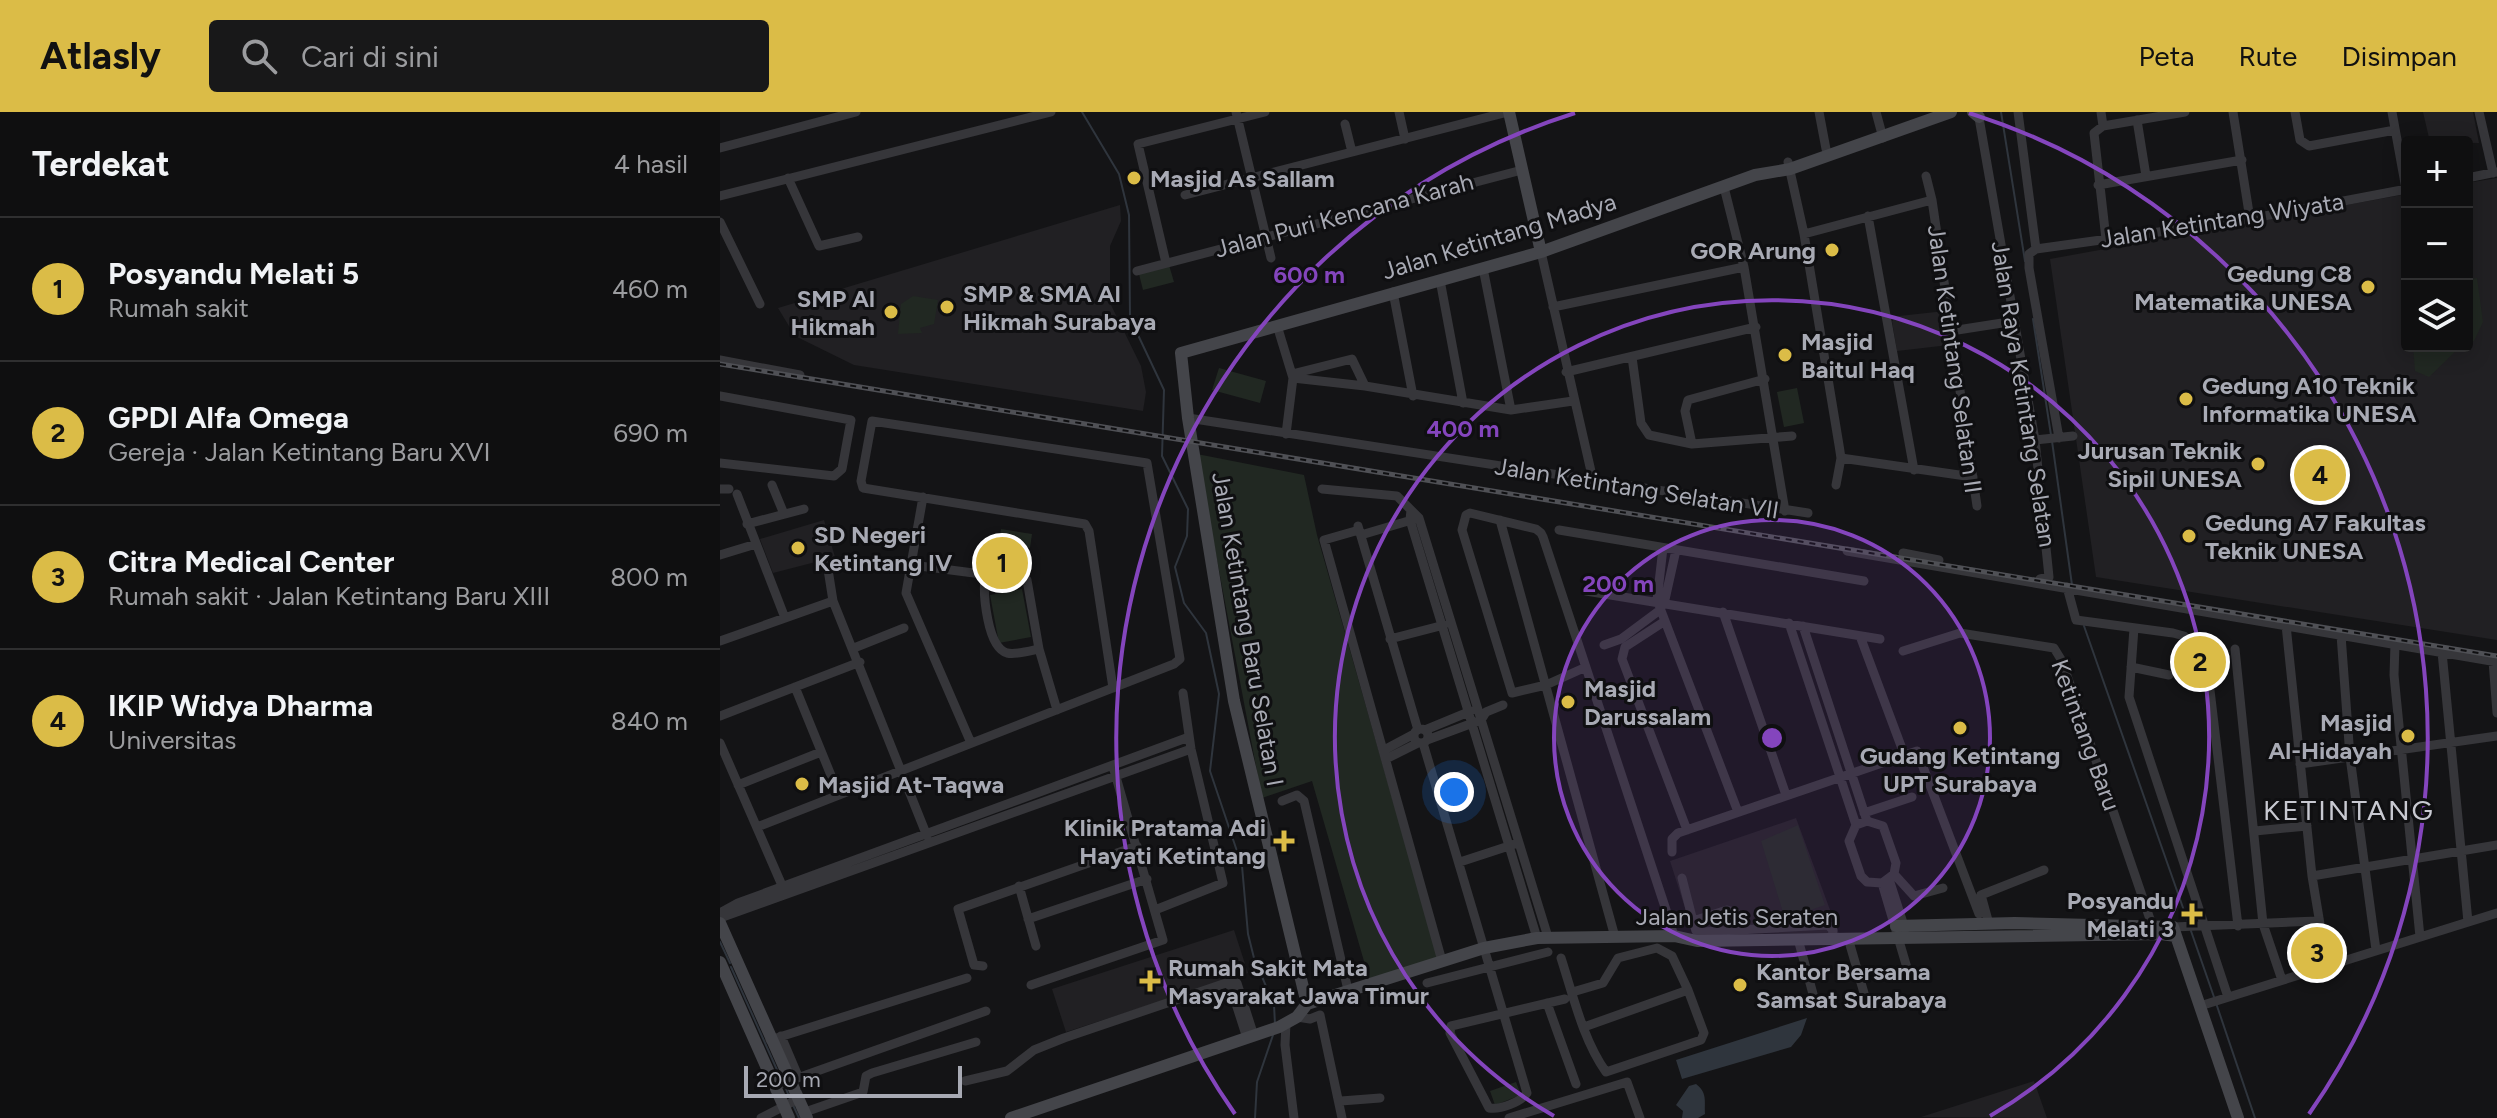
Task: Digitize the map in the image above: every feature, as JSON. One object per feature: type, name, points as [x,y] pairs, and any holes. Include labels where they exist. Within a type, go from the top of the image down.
[{"type":"street","points":[[806,112],[809,124]]},
{"type":"street","points":[[720,148],[856,112]]},
{"type":"street","points":[[720,196],[1051,112]]},
{"type":"street","points":[[1166,263],[1137,145],[1237,115],[1265,112]]},
{"type":"street","points":[[1399,112],[1405,139]]},
{"type":"street","points":[[1185,195],[1509,112],[1593,480]]},
{"type":"street","points":[[1819,112],[1826,149]]},
{"type":"street","points":[[1876,112],[1882,134]]},
{"type":"street","name":"Jalan Ketintang Madya","points":[[1787,166],[1826,149],[1882,134],[1932,112]]},
{"type":"street","name":"Jalan Ketintang Madya","points":[[1181,353],[1541,252],[1951,112]]},
{"type":"street","points":[[2018,112],[2036,249],[2029,254],[2029,268],[2047,439],[2073,436]]},
{"type":"street","points":[[2101,112],[2103,126]]},
{"type":"street","points":[[2106,239],[2094,133],[2103,126],[2185,112]]},
{"type":"street","points":[[2233,112],[2250,219]]},
{"type":"street","points":[[2295,112],[2300,140],[2309,146],[2395,130]]},
{"type":"street","points":[[2392,112],[2401,160]]},
{"type":"street","points":[[2473,177],[2495,172],[2479,112]]},
{"type":"street","name":"Jalan Raya Ketintang Selatan","points":[[1903,553],[2048,578],[2047,439],[2015,321],[1977,114]]},
{"type":"street","points":[[1237,115],[1271,258]]},
{"type":"street","points":[[2137,120],[2146,176]]},
{"type":"street","points":[[1345,124],[1352,152]]},
{"type":"street","points":[[2098,185],[2242,160]]},
{"type":"street","points":[[1787,166],[1804,234],[1841,458],[1836,485]]},
{"type":"street","name":"Jalan Puri Kencana Karah","points":[[1137,271],[1522,170]]},
{"type":"street","points":[[1926,176],[1932,200]]},
{"type":"street","points":[[788,178],[819,246],[858,237]]},
{"type":"street","points":[[1724,187],[1756,327],[1785,511]]},
{"type":"street","name":"Jalan Ketintang Wiyata","points":[[2036,249],[2250,219],[2401,190]]},
{"type":"street","name":"Jalan Ketintang Selatan II","points":[[1804,234],[1932,200],[1977,506]]},
{"type":"street","points":[[1868,216],[1914,470]]},
{"type":"street","points":[[720,222],[760,304]]},
{"type":"street","points":[[1553,307],[1744,267]]},
{"type":"street","points":[[1483,268],[1511,410]]},
{"type":"street","points":[[1440,280],[1463,403]]},
{"type":"street","points":[[1393,292],[1413,396]]},
{"type":"street","points":[[1951,331],[2015,321]]},
{"type":"street","points":[[1566,372],[1756,327]]},
{"type":"street","points":[[1279,332],[1293,376],[1286,434]]},
{"type":"street","name":"Jalan Ketintang Baru Selatan I","points":[[1181,353],[1188,418],[1234,701],[1307,1004]]},
{"type":"street","points":[[1632,357],[1644,430],[1649,435],[1692,444],[1774,435],[1792,436]]},
{"type":"street","points":[[1293,376],[1352,359],[1365,386]]},
{"type":"street","points":[[720,360],[800,375]]},
{"type":"street","points":[[1293,376],[1511,410],[1573,401]]},
{"type":"street","points":[[1692,444],[1685,411],[1688,400],[1765,379]]},
{"type":"street","points":[[720,396],[850,417],[842,469],[834,476],[720,463]]},
{"type":"street","name":"Jalan Ketintang Selatan VII","points":[[1188,418],[1808,513]]},
{"type":"street","points":[[757,827],[1178,663],[1148,465],[1143,461],[876,419],[869,424],[863,488],[1085,524],[1089,531],[1113,688]]},
{"type":"street","points":[[1841,458],[1973,477]]},
{"type":"street","points":[[772,485],[784,514]]},
{"type":"street","points":[[1322,489],[1397,496],[1413,516],[1477,715],[1543,937]]},
{"type":"street","points":[[729,491],[756,544],[785,618]]},
{"type":"street","points":[[923,497],[912,565],[905,587],[971,743]]},
{"type":"street","points":[[747,524],[804,509]]},
{"type":"street","points":[[1586,667],[1546,685],[1512,693],[1462,530],[1462,518],[1470,513],[1541,533],[1586,667],[1674,936]]},
{"type":"street","points":[[1413,516],[1324,540],[1441,956]]},
{"type":"street","points":[[1500,520],[1615,937]]},
{"type":"street","points":[[1359,530],[1460,862],[1501,1013],[1527,1095],[1493,1109],[1488,1106],[1449,1030],[1452,1025],[1501,1013],[1565,999]]},
{"type":"street","points":[[1559,530],[1864,581]]},
{"type":"street","points":[[720,555],[756,544]]},
{"type":"street","points":[[1663,548],[1661,604],[1665,621],[1738,812]]},
{"type":"street","points":[[1604,645],[1621,639],[1661,604],[1676,550]]},
{"type":"street","points":[[1847,551],[2495,661],[2497,713]]},
{"type":"street","points":[[827,563],[833,601],[928,838]]},
{"type":"street","points":[[912,565],[985,577],[1027,580],[1039,649],[1057,710]]},
{"type":"street","points":[[985,577],[985,611],[1000,648],[1009,653],[1039,649]]},
{"type":"street","points":[[2069,588],[2080,621],[2184,636],[2183,645],[2205,648],[2238,926]]},
{"type":"street","points":[[1586,591],[1880,639]]},
{"type":"street","points":[[720,641],[833,601]]},
{"type":"street","points":[[1723,612],[1786,795]]},
{"type":"street","points":[[1665,621],[1625,647],[1622,659],[1687,830]]},
{"type":"street","points":[[1789,623],[1856,825]]},
{"type":"street","points":[[1390,639],[1447,625]]},
{"type":"street","points":[[2286,625],[2317,921],[2327,966]]},
{"type":"street","points":[[1803,626],[1865,817]]},
{"type":"street","points":[[854,648],[904,628]]},
{"type":"street","points":[[2134,628],[2129,697],[2200,928],[2238,1118]]},
{"type":"street","name":"Ketintang Baru","points":[[1903,651],[1960,633],[2054,648],[2062,661],[2152,925]]},
{"type":"street","points":[[2341,635],[2350,757],[2376,950]]},
{"type":"street","points":[[1860,636],[1904,754]]},
{"type":"street","points":[[2395,644],[2394,675],[2420,937]]},
{"type":"street","points":[[2235,649],[2263,924],[2282,980]]},
{"type":"street","points":[[2442,652],[2468,922]]},
{"type":"street","points":[[720,716],[860,662]]},
{"type":"street","points":[[2131,667],[2169,675]]},
{"type":"street","points":[[795,687],[839,795]]},
{"type":"street","points":[[1155,910],[1223,883],[1191,749],[1183,693]]},
{"type":"street","points":[[1385,754],[1421,736],[1503,705]]},
{"type":"street","points":[[2300,764],[2497,736]]},
{"type":"street","points":[[928,838],[1189,737]]},
{"type":"street","points":[[720,743],[784,890]]},
{"type":"street","points":[[787,1107],[784,1082],[720,918],[784,890],[928,838],[1191,749]]},
{"type":"street","points":[[738,785],[821,752]]},
{"type":"street","points":[[1672,852],[1674,836],[1687,830],[1904,754],[1921,753],[1979,914]]},
{"type":"street","points":[[1031,985],[1160,943],[1163,939],[1112,765]]},
{"type":"street","points":[[1282,801],[1297,795],[1304,801],[1348,990]]},
{"type":"street","points":[[1912,797],[1865,817],[1856,825],[1849,841],[1861,876],[1867,882],[1888,879],[1914,896],[1943,888]]},
{"type":"street","points":[[1865,817],[1877,822],[1887,833],[1896,863],[1888,879],[1910,978]]},
{"type":"street","points":[[2255,831],[2307,826]]},
{"type":"street","points":[[1460,862],[1514,844]]},
{"type":"street","points":[[2312,876],[2497,845]]},
{"type":"street","points":[[983,966],[974,965],[956,910],[1137,846]]},
{"type":"street","points":[[1989,924],[1981,895],[2044,870]]},
{"type":"street","points":[[1682,878],[1696,931],[1828,925],[1833,930],[1832,938]]},
{"type":"street","points":[[1028,919],[1147,879]]},
{"type":"street","points":[[1019,886],[1036,946]]},
{"type":"street","points":[[1693,921],[1727,910],[1736,913]]},
{"type":"street","points":[[2215,1001],[2497,913]]},
{"type":"street","name":"Jalan Jetis Seraten","points":[[1902,931],[2161,934],[2200,928],[2317,921]]},
{"type":"street","name":"Jalan Jetis Seraten","points":[[1307,1004],[1441,956],[1543,937],[1674,936],[1697,941],[1848,938],[1989,924],[2152,925],[2176,930]]},
{"type":"street","points":[[2176,930],[2215,1001]]},
{"type":"street","points":[[1848,938],[1864,993]]},
{"type":"street","points":[[1798,939],[1816,1005]]},
{"type":"street","points":[[1561,958],[1584,1027],[1604,1071],[1608,1073],[1701,1040],[1704,1033],[1672,956],[1657,948],[1618,958],[1603,983],[1576,991]]},
{"type":"street","points":[[1427,983],[1548,952]]},
{"type":"street","points":[[720,962],[725,984],[765,1037]]},
{"type":"street","points":[[765,1037],[967,978]]},
{"type":"street","points":[[965,1081],[1007,1071],[1034,1050],[1064,1038],[1229,982],[1237,983],[1256,1035]]},
{"type":"street","points":[[1584,1027],[1688,990]]},
{"type":"street","points":[[1547,1003],[1576,1084]]},
{"type":"street","points":[[1294,1118],[1285,1045],[1287,1022],[1307,1004]]},
{"type":"street","points":[[784,1082],[986,1011]]},
{"type":"street","points":[[1011,1118],[1287,1022],[1320,1015],[1341,1101],[1342,1118]]},
{"type":"street","points":[[761,1118],[787,1107],[806,1115],[862,1093],[870,1074],[976,1042]]},
{"type":"street","points":[[1622,1068],[1640,1118]]},
{"type":"street","points":[[1509,1118],[1627,1082]]},
{"type":"street","points":[[1341,1101],[1380,1098]]},
{"type":"shaded area","points":[[2423,112],[2473,112],[2479,143],[2473,143],[2473,136],[2429,136]]},
{"type":"shaded area","points":[[2497,178],[2497,640],[2096,577],[2050,259],[2401,195],[2401,352],[2473,352],[2473,182]]},
{"type":"shaded area","name":"SMP & SMA Al Hikmah Surabaya","points":[[1120,205],[1121,221],[1110,246],[1110,303],[1141,366],[1146,392],[1143,411],[854,365],[795,336],[778,308]]},
{"type":"shaded area","points":[[1169,265],[1174,282],[1143,290],[1139,274]]},
{"type":"shaded area","points":[[2477,278],[2483,322],[2473,341],[2473,280]]},
{"type":"shaded area","points":[[913,296],[938,300],[934,324],[920,328],[922,333],[898,334],[901,304]]},
{"type":"shaded area","points":[[1945,311],[1949,345],[1897,351],[1892,321],[1899,316]]},
{"type":"shaded area","points":[[2413,352],[2455,352],[2429,377],[2415,371]]},
{"type":"shaded area","points":[[1219,368],[1266,381],[1260,403],[1212,390]]},
{"type":"shaded area","points":[[1797,388],[1804,423],[1784,427],[1777,392]]},
{"type":"shaded area","points":[[1197,454],[1304,475],[1317,535],[1438,958],[1370,982],[1312,781],[1262,798]]},
{"type":"shaded area","name":"SD Negeri Ketintang IV","points":[[824,520],[835,557],[773,573],[760,539]]},
{"type":"shaded area","points":[[1001,529],[1032,534],[1030,548],[999,542]]},
{"type":"shaded area","points":[[1022,589],[1031,637],[999,643],[990,595]]},
{"type":"shaded area","points":[[1796,818],[1839,934],[1693,933],[1670,861]]},
{"type":"shaded area","points":[[1798,825],[1825,905],[1785,919],[1761,841]]},
{"type":"shaded area","name":"Rumah Sakit Mata Masyarakat Jawa Timur","points":[[1234,930],[1248,973],[1066,1032],[1052,989]]},
{"type":"shaded area","points":[[1807,1018],[1801,1035],[1791,1047],[1682,1079],[1676,1060]]},
{"type":"shaded area","points":[[2034,1081],[2047,1118],[1921,1117]]},
{"type":"shaded area","points":[[1516,1082],[1521,1095],[1495,1105],[1490,1091]]},
{"type":"shaded area","points":[[1696,1084],[1704,1094],[1705,1114],[1698,1118],[1682,1118],[1683,1111],[1676,1105],[1689,1086]]},
{"type":"waterway","points":[[1082,112],[1119,174],[1129,215],[1130,318],[1164,390],[1162,456],[1188,509],[1187,536],[1175,567],[1184,603],[1206,633],[1219,694],[1210,771],[1242,866],[1248,934],[1254,958],[1274,1005],[1275,1024]]},
{"type":"waterway","points":[[2001,112],[2025,261]]},
{"type":"waterway","points":[[2033,319],[2051,435]]},
{"type":"waterway","points":[[2052,441],[2072,585]]},
{"type":"waterway","points":[[2084,626],[2188,922]]},
{"type":"waterway","points":[[2191,931],[2214,997]]},
{"type":"waterway","points":[[720,942],[730,963]]},
{"type":"waterway","points":[[731,967],[782,1081]]},
{"type":"waterway","points":[[2216,1003],[2255,1118]]},
{"type":"waterway","points":[[1255,1118],[1257,1082],[1273,1035]]},
{"type":"waterway","points":[[785,1086],[790,1099]]},
{"type":"waterway","points":[[793,1105],[799,1118]]},
{"type":"railway","points":[[720,364],[2497,656]]},
{"type":"place","name":"Masjid As Sallam","points":[[1134,178]]},
{"type":"place","name":"GOR Arung","points":[[1832,250]]},
{"type":"place","name":"Gedung C8 Matematika UNESA","points":[[2368,287]]},
{"type":"place","name":"SMP & SMA Al Hikmah Surabaya","points":[[947,307]]},
{"type":"place","name":"SMP Al Hikmah","points":[[891,312]]},
{"type":"place","name":"Masjid Baitul Haq","points":[[1785,355]]},
{"type":"place","name":"Gedung A10 Teknik Informatika UNESA","points":[[2186,399]]},
{"type":"place","name":"Jurusan Teknik Sipil UNESA","points":[[2258,464]]},
{"type":"place","name":"IKIP Widya Dharma","points":[[2320,475]]},
{"type":"place","name":"Gedung A7 Fakultas Teknik UNESA","points":[[2189,536]]},
{"type":"place","name":"SD Negeri Ketintang IV","points":[[798,548]]},
{"type":"place","name":"Posyandu Melati 5","points":[[1002,563]]},
{"type":"place","name":"GPDI Alfa Omega","points":[[2200,662]]},
{"type":"place","name":"Masjid Darussalam","points":[[1568,702]]},
{"type":"place","name":"Gudang Ketintang UPT Surabaya","points":[[1960,728]]},
{"type":"place","name":"Masjid Al-Hidayah","points":[[2408,736]]},
{"type":"place","name":"Masjid At-Taqwa","points":[[802,784]]},
{"type":"place","name":"Klinik Pratama Adi Hayati Ketintang","points":[[1284,841]]},
{"type":"place","name":"Posyandu Melati 3","points":[[2192,914]]},
{"type":"place","name":"Citra Medical Center","points":[[2317,953]]},
{"type":"place","name":"Rumah Sakit Mata Masyarakat Jawa Timur","points":[[1150,981]]},
{"type":"place","name":"Kantor Bersama Samsat Surabaya","points":[[1740,985]]},
{"type":"district","name":"KETINTANG","points":[[2349,810]]}]
